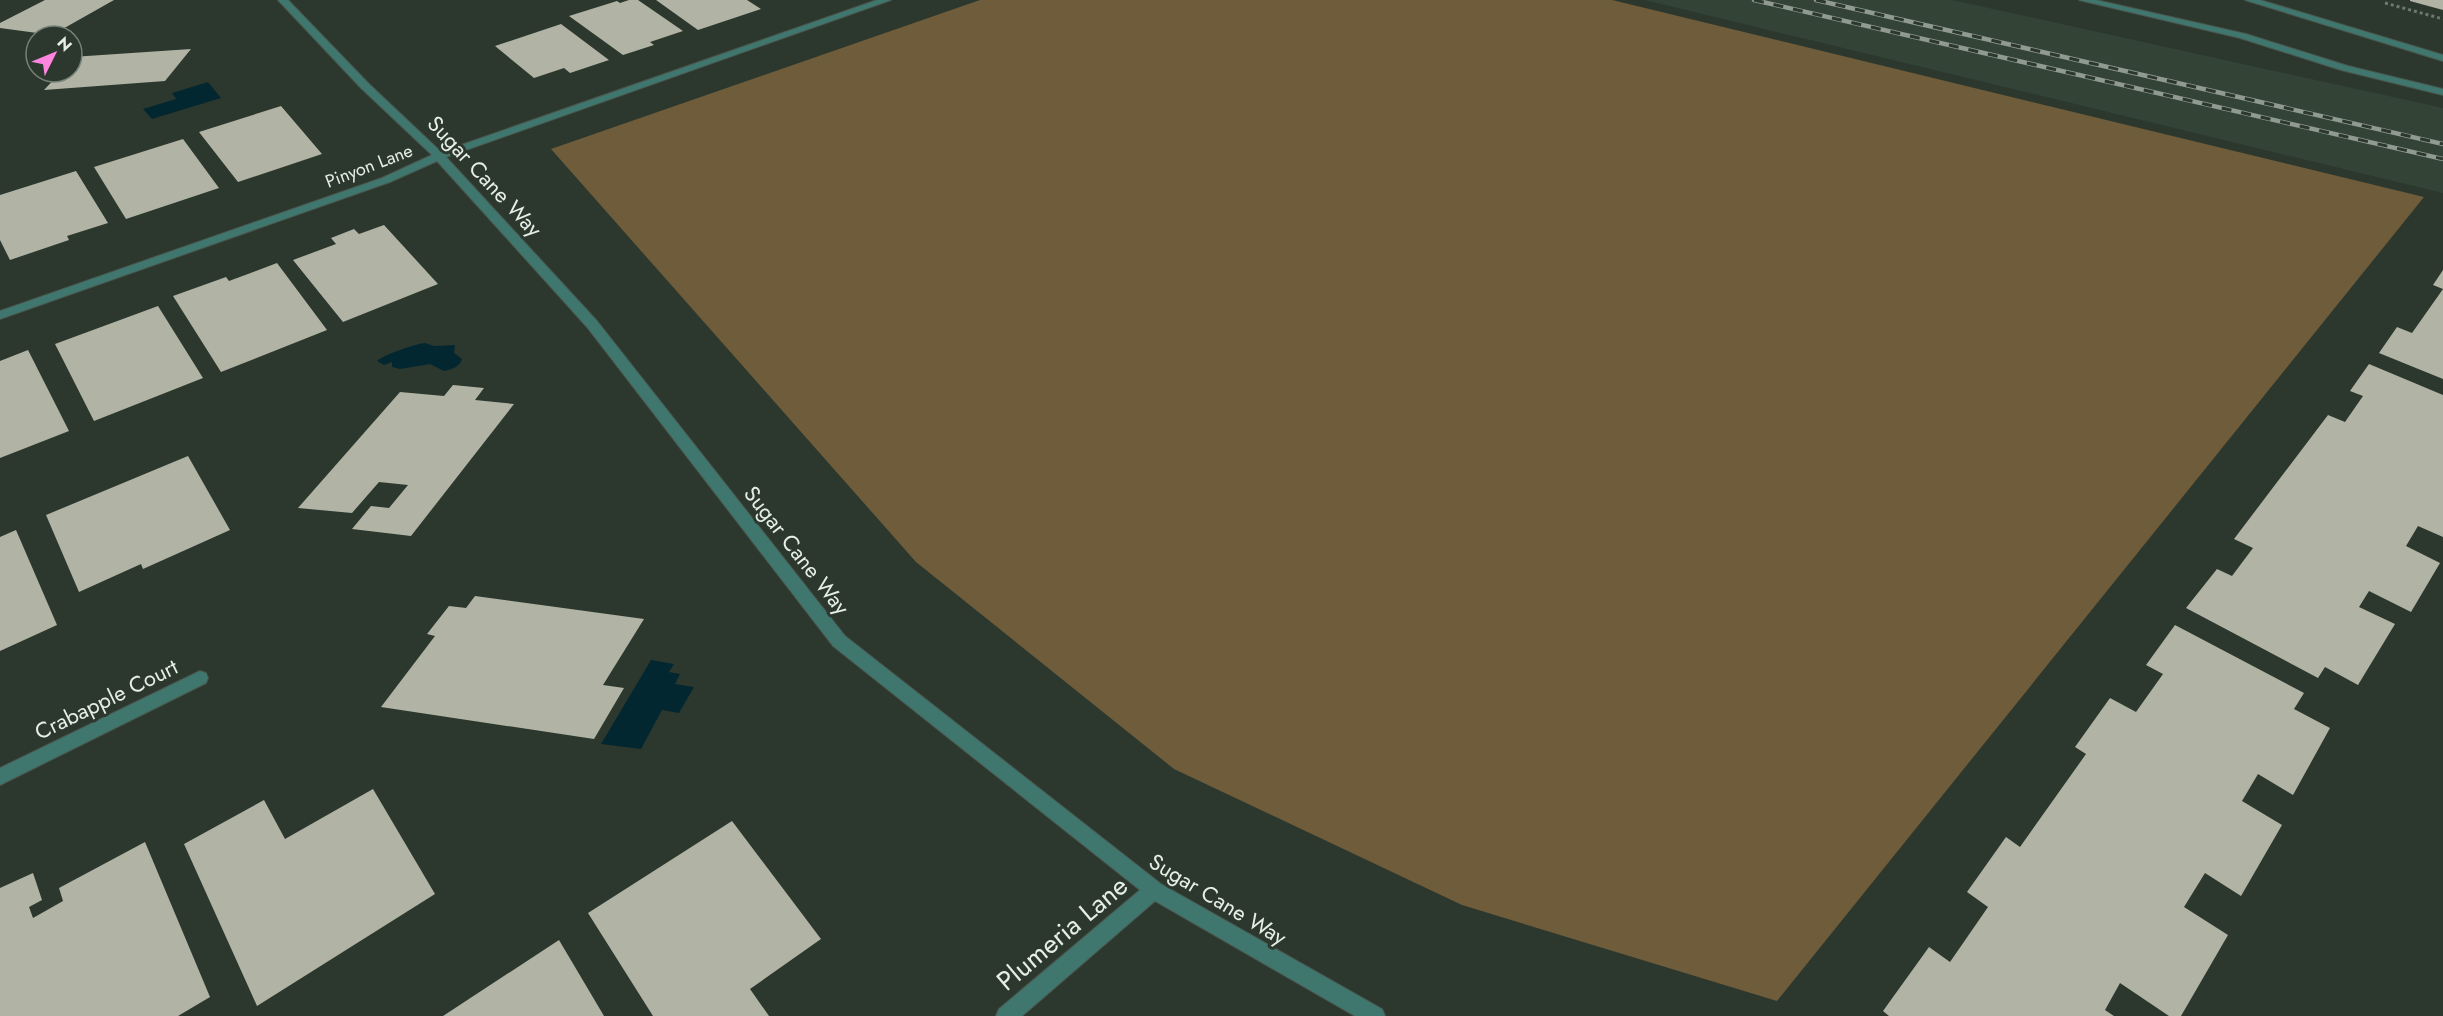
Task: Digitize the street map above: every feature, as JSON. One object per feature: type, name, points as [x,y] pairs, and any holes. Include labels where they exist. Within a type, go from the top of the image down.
[{"type":"street","name":"Sugar Cane Way","points":[[283,0],[365,86],[439,156],[592,324],[839,641],[1154,890],[1375,1016]]},
{"type":"street","name":"Pinyon Lane","points":[[0,315],[386,180],[439,156],[886,0]]},
{"type":"street","points":[[2084,0],[2232,33],[2345,68],[2443,92]]},
{"type":"street","points":[[2250,0],[2443,58]]},
{"type":"street","name":"Crabapple Court","points":[[0,777],[200,678]]},
{"type":"street","name":"Plumeria Lane","points":[[1006,1016],[1154,890]]},
{"type":"path","points":[[2380,1],[2443,19]]},
{"type":"shaded area","points":[[980,0],[1612,0],[2424,197],[1777,1001],[1462,905],[1174,769],[916,562],[551,149]]},
{"type":"shaded area","points":[[1645,0],[1952,0],[2443,108],[2443,193]]},
{"type":"water","points":[[208,82],[221,98],[152,119],[143,109],[176,99],[172,93]]},
{"type":"water","points":[[425,343],[434,346],[455,345],[454,353],[462,359],[461,362],[444,371],[430,364],[400,369],[392,367],[392,362],[384,365],[377,361],[400,350]]},
{"type":"water","points":[[651,660],[674,664],[669,672],[680,674],[675,684],[694,687],[679,713],[662,710],[641,749],[601,744]]},
{"type":"building","points":[[45,0],[114,0],[71,24],[24,24],[24,31],[0,28],[0,23]]},
{"type":"building","points":[[638,0],[683,31],[650,42],[654,45],[623,55],[569,16],[617,1],[620,3]]},
{"type":"building","points":[[656,0],[747,0],[761,9],[698,30]]},
{"type":"building","points":[[2410,0],[2443,0],[2443,10],[2410,1]]},
{"type":"building","points":[[561,24],[609,60],[570,73],[564,68],[534,78],[495,46]]},
{"type":"building","points":[[191,49],[165,81],[44,90],[50,84],[84,84],[84,56]]},
{"type":"building","points":[[281,106],[322,154],[238,182],[199,132]]},
{"type":"building","points":[[183,139],[219,188],[126,219],[94,167]]},
{"type":"building","points":[[76,171],[108,223],[67,236],[69,240],[10,260],[0,240],[0,195]]},
{"type":"building","points":[[384,225],[438,284],[343,322],[293,260],[336,244],[331,238],[354,229],[359,234]]},
{"type":"building","points":[[277,263],[327,330],[221,372],[173,296],[226,277],[229,281]]},
{"type":"building","points":[[2443,270],[2443,289],[2433,285]]},
{"type":"building","points":[[2443,289],[2443,379],[2379,353],[2397,327],[2412,333]]},
{"type":"building","points":[[158,306],[203,378],[94,421],[55,344]]},
{"type":"building","points":[[28,350],[69,431],[0,458],[0,361]]},
{"type":"building","points":[[2369,364],[2443,395],[2443,537],[2418,526],[2406,546],[2440,563],[2411,612],[2369,591],[2359,607],[2395,624],[2358,685],[2325,667],[2318,678],[2186,608],[2217,569],[2232,576],[2253,548],[2234,539],[2328,415],[2345,422],[2363,396],[2350,391]]},
{"type":"building","points":[[453,385],[484,388],[475,400],[514,404],[411,536],[352,529],[371,506],[389,508],[408,485],[379,482],[352,513],[298,508],[400,392],[444,396]]},
{"type":"building","points":[[188,456],[230,530],[143,569],[141,564],[79,592],[46,515]]},
{"type":"building","points":[[16,530],[57,625],[0,651],[0,537]]},
{"type":"building","points":[[475,596],[644,619],[603,685],[624,688],[594,739],[381,707],[435,636],[427,634],[449,606],[466,608]]},
{"type":"building","points":[[2175,625],[2304,693],[2294,709],[2330,728],[2293,795],[2258,774],[2242,801],[2282,825],[2241,896],[2205,873],[2184,907],[2228,935],[2181,1016],[2169,1016],[2120,983],[2105,1010],[2114,1016],[1889,1016],[1883,1011],[1929,947],[1950,962],[1988,907],[1967,892],[2006,837],[2020,847],[2086,754],[2075,747],[2110,698],[2136,712],[2163,674],[2146,665]]},
{"type":"building","points":[[373,789],[435,894],[257,1006],[184,844],[264,800],[285,839]]},
{"type":"building","points":[[732,821],[821,939],[750,989],[769,1016],[653,1016],[588,913]]},
{"type":"building","points":[[145,842],[210,997],[178,1016],[0,1016],[0,888],[33,873],[42,900],[29,907],[33,918],[63,901],[59,888]]},
{"type":"building","points":[[559,940],[604,1016],[443,1016]]},
{"type":"railway","points":[[1754,0],[2443,159]]},
{"type":"railway","points":[[1816,0],[2443,144]]}]
